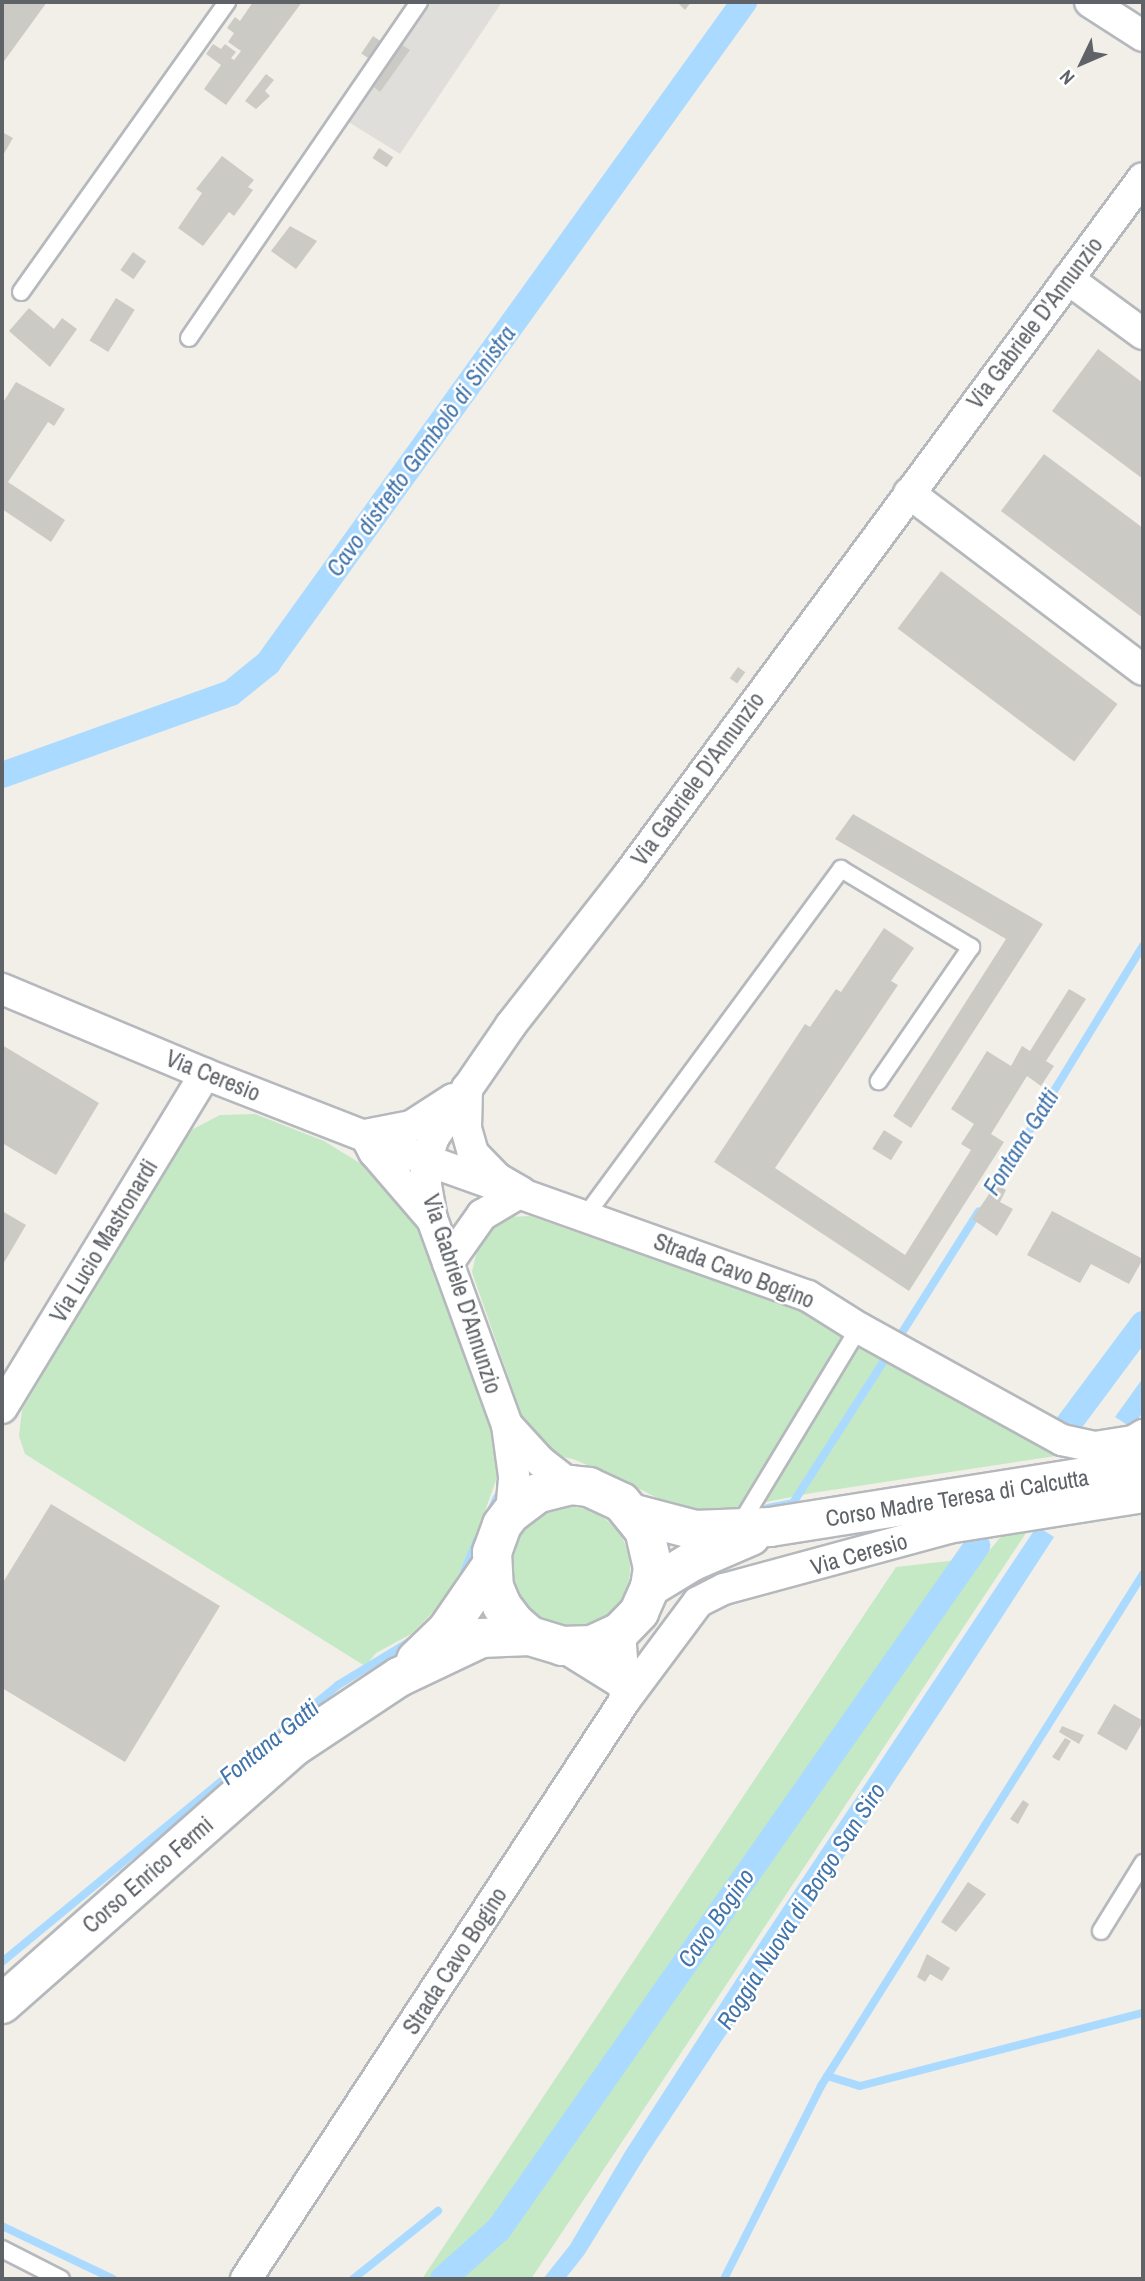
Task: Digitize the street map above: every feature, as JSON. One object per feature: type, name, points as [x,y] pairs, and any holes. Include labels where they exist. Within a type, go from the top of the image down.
[{"type":"main road","name":"Corso Madre Teresa di Calcutta","points":[[634,1514],[695,1530],[754,1528],[1143,1468]]},
{"type":"main road","points":[[571,1485],[606,1493],[634,1514],[651,1549],[650,1587],[639,1612],[620,1632],[592,1645],[546,1641],[514,1622],[502,1606],[494,1587],[491,1566],[496,1538],[511,1513],[538,1493],[571,1485]]},
{"type":"main road","name":"Corso Madre Teresa di Calcutta","points":[[650,1587],[754,1528]]},
{"type":"main road","name":"Corso Enrico Fermi","points":[[399,1677],[447,1630],[491,1566]]},
{"type":"main road","name":"Corso Enrico Fermi","points":[[2,2004],[295,1745],[399,1677],[481,1638],[546,1641]]},
{"type":"street","points":[[1090,2],[1143,36]]},
{"type":"street","name":"Via Gabriele D'Annunzio","points":[[511,1513],[513,1476],[507,1425],[432,1219],[426,1185],[426,1160],[434,1137],[467,1088],[1143,178]]},
{"type":"street","points":[[1068,279],[1143,334]]},
{"type":"street","points":[[909,494],[1143,670]]},
{"type":"street","name":"Via Ceresio","points":[[2,989],[205,1074],[426,1160]]},
{"type":"street","name":"Via Lucio Mastronardi","points":[[2,1408],[205,1074]]},
{"type":"street","points":[[432,1219],[374,1152],[365,1135],[411,1126],[435,1114],[467,1088]]},
{"type":"street","points":[[448,1263],[482,1215],[521,1192],[497,1178],[474,1153],[466,1129],[467,1088]]},
{"type":"street","name":"Strada Cavo Bogino","points":[[426,1160],[808,1296],[859,1328],[1062,1440],[1095,1447],[1133,1441],[1143,1435]]},
{"type":"street","name":"Via Gabriele D'Annunzio","points":[[507,1425],[540,1461],[571,1485]]},
{"type":"street","name":"Via Ceresio","points":[[624,1692],[698,1602],[724,1590],[948,1528],[1143,1497]]},
{"type":"street","points":[[620,1632],[624,1692]]},
{"type":"street","points":[[546,1641],[624,1692]]},
{"type":"street","name":"Strada Cavo Bogino","points":[[246,2279],[624,1692]]},
{"type":"lane","points":[[21,292],[227,2]]},
{"type":"lane","points":[[189,338],[419,2]]},
{"type":"lane","points":[[586,1215],[841,869],[971,947],[879,1081]]},
{"type":"lane","points":[[754,1528],[859,1328]]},
{"type":"lane","points":[[1101,1931],[1143,1863]]},
{"type":"lane","points":[[2,2249],[61,2279]]},
{"type":"shaded area","points":[[429,2],[502,2],[400,154],[347,121]]},
{"type":"green space","points":[[255,1114],[324,1141],[371,1170],[399,1193],[421,1233],[488,1407],[501,1466],[474,1542],[447,1598],[411,1634],[376,1653],[365,1666],[25,1454],[19,1436],[22,1410],[173,1153],[193,1129],[220,1115]]},
{"type":"green space","points":[[530,1216],[807,1313],[1007,1418],[1062,1455],[812,1493],[719,1511],[673,1506],[573,1459],[552,1455],[534,1438],[523,1419],[472,1272],[480,1238],[505,1217]]},
{"type":"green space","points":[[569,1507],[592,1512],[612,1525],[625,1545],[630,1568],[625,1591],[612,1611],[592,1624],[569,1629],[546,1624],[526,1611],[513,1591],[508,1568],[513,1545],[526,1525],[546,1512]]},
{"type":"green space","points":[[1004,1533],[1026,1533],[531,2279],[422,2279],[896,1567],[984,1557]]},
{"type":"water","points":[[1143,1378],[1143,1412],[1132,1428],[1115,1417]]},
{"type":"water","name":"Roggia Nuova di Borgo San Siro","points":[[1037,1526],[1054,1537],[646,2155],[584,2255],[565,2279],[543,2279],[570,2245],[625,2152],[763,1938]]},
{"type":"building","points":[[2,2],[47,2],[2,64]]},
{"type":"building","points":[[253,2],[302,2],[226,105],[204,89],[221,65],[206,54],[213,44],[221,49],[225,44],[236,52],[231,58],[234,60],[241,51],[228,42],[234,33],[227,28],[235,17],[240,21]]},
{"type":"building","points":[[677,2],[691,2],[685,10]]},
{"type":"building","points":[[373,36],[382,42],[370,60],[361,53]]},
{"type":"building","points":[[402,45],[410,50],[380,92],[374,87]]},
{"type":"building","points":[[266,74],[274,80],[265,91],[270,96],[256,109],[245,101]]},
{"type":"building","points":[[2,132],[13,138],[2,157]]},
{"type":"building","points":[[379,148],[393,157],[387,167],[372,158]]},
{"type":"building","points":[[222,156],[254,180],[248,187],[253,190],[234,216],[229,212],[203,246],[178,228],[202,193],[196,189]]},
{"type":"building","points":[[290,226],[317,241],[296,269],[271,251]]},
{"type":"building","points":[[133,252],[146,261],[133,279],[120,270]]},
{"type":"building","points":[[116,298],[135,310],[108,352],[90,340]]},
{"type":"building","points":[[29,308],[54,329],[62,318],[77,329],[50,367],[9,331]]},
{"type":"building","points":[[1098,349],[1143,383],[1143,479],[1052,411]]},
{"type":"building","points":[[16,382],[65,409],[54,426],[48,422],[8,482],[65,520],[51,542],[2,509],[2,404]]},
{"type":"building","points":[[1044,454],[1143,528],[1143,618],[1001,511]]},
{"type":"building","points":[[941,571],[1117,704],[1074,762],[898,629]]},
{"type":"building","points":[[738,667],[745,672],[737,684],[730,678]]},
{"type":"building","points":[[853,814],[1043,924],[911,1128],[893,1116],[1006,939],[835,839]]},
{"type":"building","points":[[884,928],[914,948],[891,981],[898,985],[775,1168],[905,1255],[971,1150],[961,1144],[974,1124],[951,1109],[987,1051],[1011,1066],[1022,1046],[1030,1051],[1069,989],[1086,999],[1046,1061],[1054,1066],[1041,1086],[1027,1076],[991,1134],[1004,1142],[909,1291],[714,1162],[805,1024],[810,1027],[836,989],[841,992]]},
{"type":"building","points":[[2,1045],[99,1103],[56,1175],[2,1143]]},
{"type":"building","points":[[884,1130],[903,1142],[891,1160],[872,1149]]},
{"type":"building","points":[[996,1184],[1006,1190],[1000,1202],[1013,1209],[997,1236],[972,1219]]},
{"type":"building","points":[[2,1211],[26,1225],[2,1266]]},
{"type":"building","points":[[1052,1211],[1143,1259],[1129,1284],[1091,1264],[1080,1283],[1027,1255]]},
{"type":"building","points":[[51,1504],[220,1606],[125,1762],[2,1688],[2,1584]]},
{"type":"building","points":[[1114,1704],[1143,1721],[1126,1750],[1097,1733]]},
{"type":"building","points":[[1062,1726],[1084,1735],[1079,1744],[1059,1732]]},
{"type":"building","points":[[1065,1738],[1071,1741],[1059,1761],[1052,1757]]},
{"type":"building","points":[[1023,1800],[1029,1804],[1018,1824],[1010,1819]]},
{"type":"building","points":[[968,1882],[986,1894],[956,1932],[941,1922]]},
{"type":"building","points":[[927,1954],[950,1968],[942,1981],[930,1974],[925,1982],[917,1977]]},
{"type":"waterway","name":"Cavo distretto Gambolò di Sinistra","points":[[2,775],[231,693],[268,663],[744,2]]},
{"type":"waterway","name":"Fontana Gatti","points":[[992,1192],[1143,946]]},
{"type":"waterway","name":"Fontana Gatti","points":[[898,1339],[979,1211]]},
{"type":"waterway","name":"Cavo Bogino","points":[[1064,1430],[1143,1324]]},
{"type":"waterway","name":"Fontana Gatti","points":[[768,1508],[793,1503],[887,1356]]},
{"type":"waterway","name":"Fontana Gatti","points":[[490,1513],[497,1497]]},
{"type":"waterway","name":"Fontana Gatti","points":[[462,1577],[477,1540]]},
{"type":"waterway","name":"Cavo Bogino","points":[[443,2279],[499,2229],[977,1546]]},
{"type":"waterway","points":[[724,2279],[821,2086],[1143,1574]]},
{"type":"waterway","name":"Fontana Gatti","points":[[2,1962],[338,1685],[412,1640]]},
{"type":"waterway","points":[[827,2076],[860,2086],[1143,2013]]},
{"type":"waterway","points":[[353,2279],[438,2211]]},
{"type":"waterway","points":[[2,2226],[113,2279]]}]
